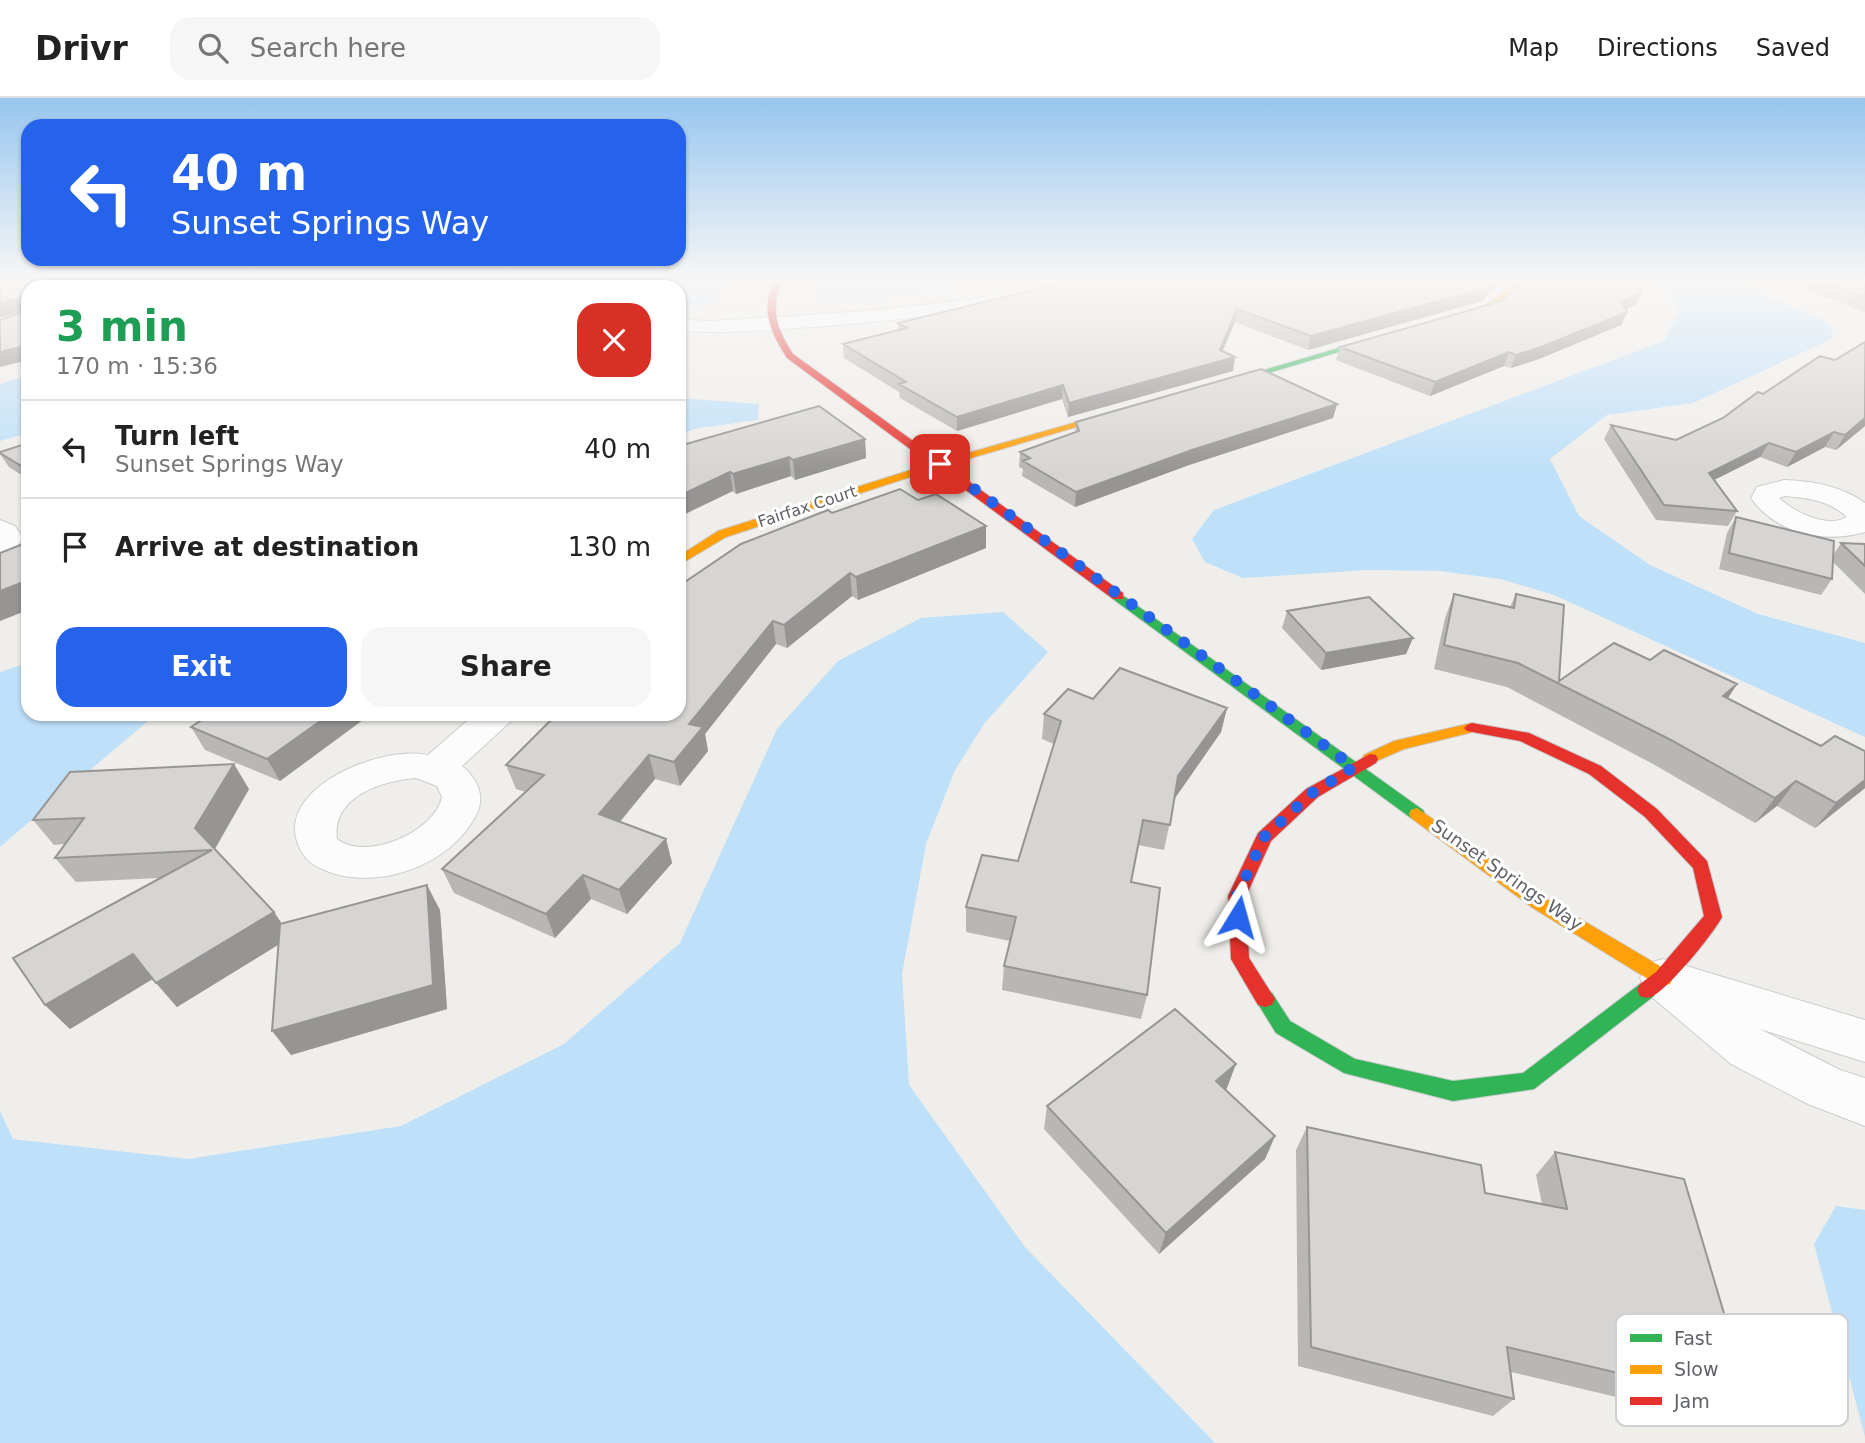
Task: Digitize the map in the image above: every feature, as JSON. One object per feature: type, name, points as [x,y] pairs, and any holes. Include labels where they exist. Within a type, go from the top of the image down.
[{"type":"street","name":"Sunset Springs Way","points":[[783,345],[790,356],[1539,902],[1663,978],[1749,1049],[1825,1088],[1865,1102]]},
{"type":"street","points":[[1195,391],[1358,345]]},
{"type":"street","name":"Fairfax Court","points":[[686,557],[722,534],[940,464],[1142,407]]},
{"type":"street","points":[[437,768],[489,721]]},
{"type":"street","points":[[1472,729],[1524,737],[1595,770],[1651,813],[1701,866],[1713,917],[1663,978],[1527,1082],[1452,1091],[1351,1067],[1283,1027],[1240,959],[1237,896],[1264,837],[1312,793],[1354,767],[1399,745],[1472,729]]},
{"type":"street","name":"Sunset Springs Way","points":[[1663,978],[1865,1041]]},
{"type":"water","points":[[1654,345],[1819,345],[1693,403],[1607,415],[1550,459],[1579,516],[1650,565],[1758,614],[1865,643],[1865,737],[1554,595],[1500,579],[1440,571],[1368,570],[1243,578],[1205,562],[1192,539],[1214,510]]},
{"type":"water","points":[[21,377],[21,435],[0,441],[0,384]]},
{"type":"water","points":[[686,399],[759,404],[758,420],[686,432]]},
{"type":"water","points":[[1003,612],[1048,652],[984,724],[955,770],[926,844],[902,974],[909,1085],[1025,1247],[1215,1443],[0,1443],[0,1111],[13,1139],[188,1159],[401,1126],[564,1044],[680,943],[777,729],[838,661],[921,618]]},
{"type":"water","points":[[21,665],[21,721],[148,721],[0,847],[0,672]]},
{"type":"water","points":[[1836,1206],[1865,1210],[1865,1437],[1848,1373],[1848,1314],[1832,1314],[1814,1244]]},
{"type":"building","points":[[0,345],[21,345],[21,347],[0,352]]},
{"type":"building","points":[[844,345],[1222,345],[1220,350],[1235,357],[1069,403],[1063,385],[957,417],[899,384],[906,382]]},
{"type":"building","points":[[1348,345],[1547,345],[1516,355],[1509,352],[1435,382],[1340,347]]},
{"type":"building","points":[[1865,345],[1865,418],[1845,435],[1834,432],[1796,452],[1769,443],[1709,473],[1737,511],[1664,505],[1611,425],[1676,440],[1723,418],[1758,392],[1763,394],[1820,356],[1835,360]]},
{"type":"building","points":[[1261,369],[1337,404],[1192,450],[1076,492],[1023,461],[1030,458],[1020,452],[1079,431],[1076,422]]},
{"type":"building","points":[[819,406],[865,439],[793,460],[789,457],[733,474],[730,472],[686,493],[686,444]]},
{"type":"building","points":[[21,445],[21,466],[0,453]]},
{"type":"building","points":[[900,489],[918,500],[936,494],[986,526],[856,577],[850,573],[784,625],[773,621],[689,724],[703,727],[674,762],[649,755],[599,814],[666,839],[619,890],[583,875],[546,914],[442,869],[544,775],[506,765],[550,721],[686,721],[686,581],[741,544],[828,510],[832,513]]},
{"type":"building","points":[[1736,517],[1834,541],[1832,579],[1729,553]]},
{"type":"building","points":[[1841,543],[1865,544],[1865,566]]},
{"type":"building","points":[[21,545],[21,583],[0,591],[0,553]]},
{"type":"building","points":[[1454,594],[1514,608],[1516,594],[1564,605],[1559,681],[1614,643],[1650,660],[1664,650],[1737,684],[1723,696],[1821,746],[1835,736],[1865,751],[1865,780],[1836,803],[1796,781],[1775,798],[1669,739],[1518,663],[1444,645]]},
{"type":"building","points":[[1369,597],[1413,638],[1326,653],[1287,611]]},
{"type":"building","points":[[1120,668],[1227,708],[1178,776],[1170,825],[1143,820],[1131,882],[1160,888],[1147,995],[1004,966],[1016,917],[966,907],[982,855],[1018,861],[1061,721],[1044,714],[1068,689],[1093,699]]},
{"type":"building","points":[[200,721],[320,721],[267,759],[191,727]]},
{"type":"building","points":[[234,764],[195,828],[274,912],[156,983],[133,954],[45,1005],[13,958],[212,850],[55,858],[84,818],[33,820],[70,772]]},
{"type":"building","points":[[427,885],[433,985],[272,1031],[280,924]]},
{"type":"building","points":[[1175,1009],[1236,1064],[1216,1081],[1275,1136],[1166,1233],[1047,1106]]},
{"type":"building","points":[[1307,1127],[1481,1165],[1485,1193],[1567,1209],[1555,1152],[1684,1179],[1724,1314],[1616,1314],[1616,1372],[1507,1347],[1514,1399],[1311,1347]]},
{"type":"traffic: fast","points":[[1215,386],[1358,345]]},
{"type":"traffic: fast","points":[[1118,596],[1417,814]]},
{"type":"traffic: fast","points":[[1265,999],[1283,1027],[1351,1067],[1453,1091],[1527,1082],[1647,990]]},
{"type":"traffic: slow","points":[[686,557],[722,534],[940,464],[1126,411]]},
{"type":"traffic: slow","points":[[1370,759],[1399,745],[1472,728]]},
{"type":"traffic: slow","points":[[1417,814],[1539,903],[1663,978]]},
{"type":"traffic: jam","points":[[783,345],[790,356],[1118,596]]},
{"type":"traffic: jam","points":[[1472,728],[1524,737],[1595,770],[1651,813],[1701,866],[1713,917],[1663,978],[1647,990]]},
{"type":"traffic: jam","points":[[1265,999],[1240,959],[1237,896],[1264,837],[1312,793],[1370,759]]},
{"type":"route","points":[[940,464],[1354,767],[1312,793],[1264,837],[1237,896],[1238,917]]}]
